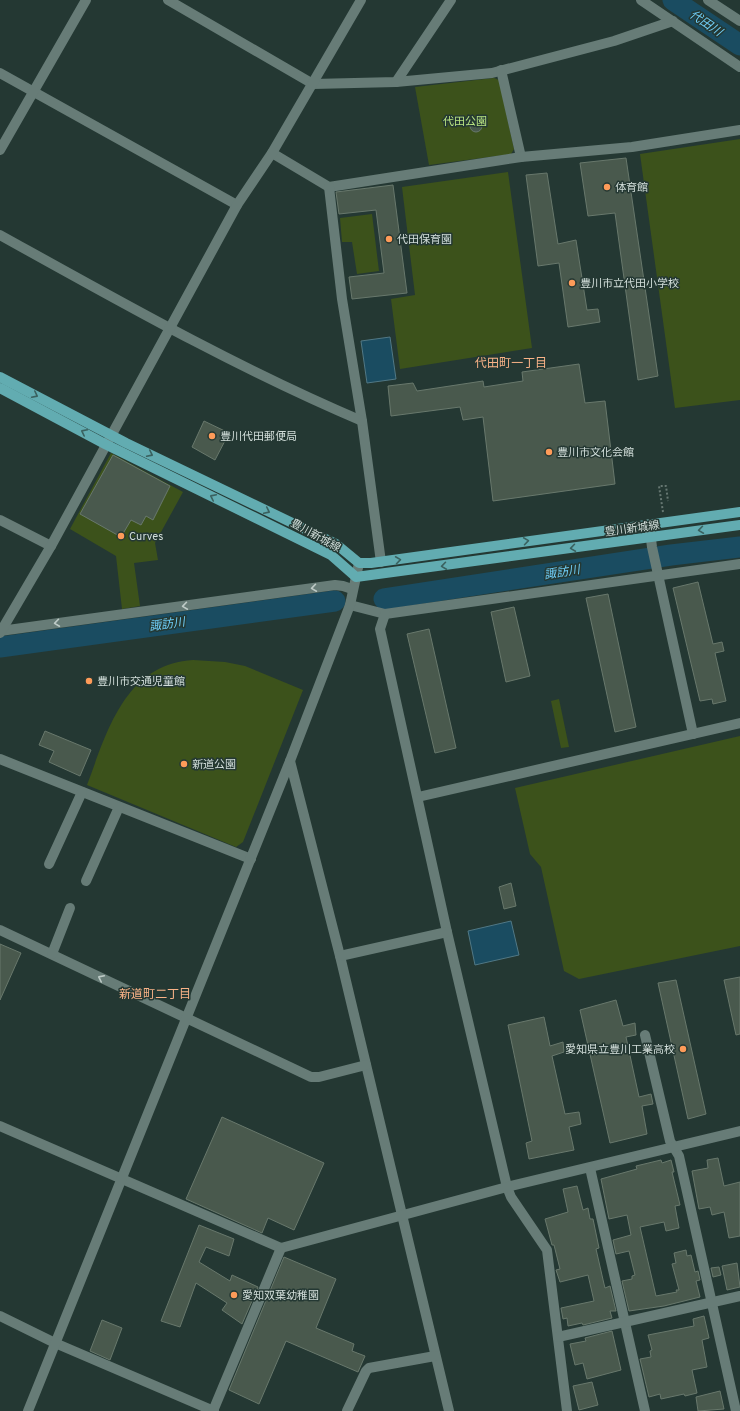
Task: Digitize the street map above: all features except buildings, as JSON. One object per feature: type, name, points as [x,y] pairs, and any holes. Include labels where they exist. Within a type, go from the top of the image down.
[{"type":"main road","name":"豊川新城線","points":[[0,377],[111,434],[336,544],[359,563],[381,562],[740,512]]},
{"type":"main road","name":"豊川新城線","points":[[0,388],[105,444],[331,555],[356,577],[652,542],[740,525]]},
{"type":"street","points":[[0,150],[86,0]]},
{"type":"street","points":[[168,0],[313,84],[396,82],[492,73],[614,41],[673,21]]},
{"type":"street","points":[[1,632],[51,546],[105,444],[170,330],[238,205],[272,153],[361,0]]},
{"type":"street","points":[[396,82],[451,0]]},
{"type":"street","points":[[641,0],[740,67]]},
{"type":"street","points":[[708,0],[740,21]]},
{"type":"street","points":[[501,70],[521,157]]},
{"type":"street","points":[[0,73],[238,205]]},
{"type":"street","points":[[272,153],[329,187],[521,157],[632,147],[740,130]]},
{"type":"street","points":[[329,187],[342,299],[362,422],[381,562]]},
{"type":"street","points":[[0,235],[170,330],[306,398],[362,422]]},
{"type":"street","points":[[0,520],[51,546]]},
{"type":"street","points":[[649,524],[657,571],[693,734]]},
{"type":"street","points":[[28,1411],[120,1178],[290,762],[350,605],[352,589],[359,563]]},
{"type":"street","points":[[350,605],[385,614],[657,571],[740,564]]},
{"type":"street","points":[[1,632],[335,585],[352,589]]},
{"type":"street","points":[[385,614],[380,629],[447,932],[508,1187],[511,1197],[547,1250],[567,1411]]},
{"type":"street","points":[[418,797],[740,723]]},
{"type":"street","points":[[0,759],[251,859]]},
{"type":"street","points":[[290,762],[340,956],[449,1411]]},
{"type":"street","points":[[49,864],[82,792]]},
{"type":"street","points":[[86,881],[119,807]]},
{"type":"street","points":[[52,954],[70,908]]},
{"type":"street","points":[[0,930],[186,1019],[312,1077],[319,1077],[366,1065]]},
{"type":"street","points":[[340,956],[447,932]]},
{"type":"street","points":[[645,1035],[670,1141],[679,1156],[736,1411]]},
{"type":"street","points":[[0,1126],[281,1248],[508,1187],[740,1131]]},
{"type":"street","points":[[590,1168],[645,1411]]},
{"type":"street","points":[[0,1316],[55,1343],[213,1411],[281,1248]]},
{"type":"street","points":[[558,1337],[740,1296]]},
{"type":"street","points":[[347,1411],[366,1370],[369,1368],[436,1356]]},
{"type":"path","points":[[661,502],[659,486],[666,486],[668,501]]},
{"type":"green space","name":"代田公園","points":[[494,78],[499,80],[514,149],[511,154],[429,165],[415,87]]},
{"type":"green space","points":[[740,139],[740,400],[675,408],[640,154]]},
{"type":"green space","points":[[508,172],[532,348],[400,369],[391,299],[415,295],[402,187]]},
{"type":"green space","points":[[372,214],[379,271],[357,274],[352,242],[342,242],[340,218]]},
{"type":"green space","name":"Curves","points":[[111,453],[183,492],[155,543],[158,560],[134,563],[140,606],[122,609],[116,556],[70,529]]},
{"type":"green space","name":"新道公園","points":[[193,660],[225,662],[245,666],[303,690],[243,842],[236,847],[87,785],[111,723],[122,704],[135,687],[151,674],[170,664]]},
{"type":"green space","points":[[559,699],[569,747],[561,748],[551,701]]},
{"type":"green space","points":[[740,736],[740,946],[579,979],[564,971],[541,867],[530,854],[515,788]]},
{"type":"water","points":[[390,337],[396,379],[367,383],[361,341]]},
{"type":"water","points":[[511,921],[519,955],[475,965],[468,931]]},
{"type":"waterway","name":"代田川","points":[[673,0],[740,45]]},
{"type":"waterway","name":"諏訪川","points":[[384,599],[671,555],[740,547]]},
{"type":"waterway","name":"諏訪川","points":[[0,647],[335,601]]},
{"type":"place","name":"体育館","points":[[607,187]]},
{"type":"place","name":"代田保育園","points":[[389,239]]},
{"type":"place","name":"豊川市立代田小学校","points":[[572,283]]},
{"type":"place","name":"豊川代田郵便局","points":[[212,436]]},
{"type":"place","name":"豊川市文化会館","points":[[549,452]]},
{"type":"place","name":"Curves","points":[[121,536]]},
{"type":"place","name":"豊川市交通児童館","points":[[89,681]]},
{"type":"place","name":"新道公園","points":[[184,764]]},
{"type":"place","name":"愛知県立豊川工業高校","points":[[683,1049]]},
{"type":"place","name":"愛知双葉幼稚園","points":[[234,1295]]},
{"type":"district","name":"代田町一丁目","points":[[511,363]]},
{"type":"district","name":"新道町二丁目","points":[[155,994]]}]
